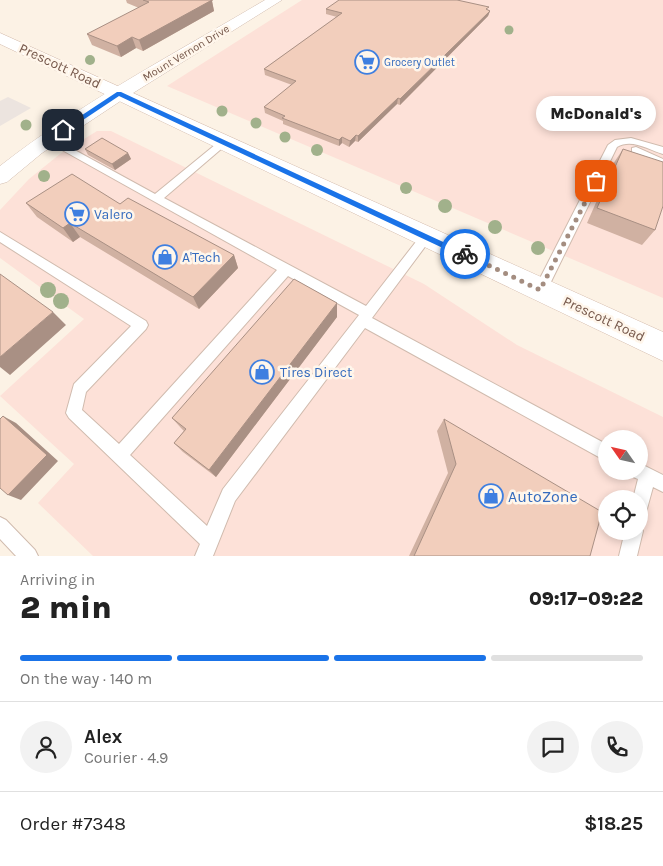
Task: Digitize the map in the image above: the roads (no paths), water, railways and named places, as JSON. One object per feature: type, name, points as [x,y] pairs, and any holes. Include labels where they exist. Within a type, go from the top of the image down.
[{"type":"main road","name":"Prescott Road","points":[[0,38],[663,347]]},
{"type":"street","name":"Mount Vernon Drive","points":[[0,177],[49,139],[271,1]]},
{"type":"lane","points":[[49,139],[286,269],[598,448]]},
{"type":"lane","points":[[540,290],[574,227],[610,150],[618,141],[623,140],[663,151]]},
{"type":"lane","points":[[156,199],[224,142]]},
{"type":"lane","points":[[610,150],[630,148],[663,163]]},
{"type":"lane","points":[[0,236],[141,325],[79,389],[74,413],[119,456],[207,548],[229,495],[426,236]]},
{"type":"lane","points":[[119,456],[286,269]]},
{"type":"lane","points":[[648,476],[663,484]]},
{"type":"lane","points":[[0,526],[29,556]]},
{"type":"lane","points":[[628,556],[632,540]]},
{"type":"place","name":"Grocery Outlet","points":[[367,62]]},
{"type":"place","name":"McDonald's","points":[[596,181]]},
{"type":"place","name":"Valero","points":[[77,214]]},
{"type":"place","name":"A'Tech","points":[[165,257]]},
{"type":"place","name":"Tires Direct","points":[[262,372]]},
{"type":"place","name":"AutoZone","points":[[491,496]]}]
